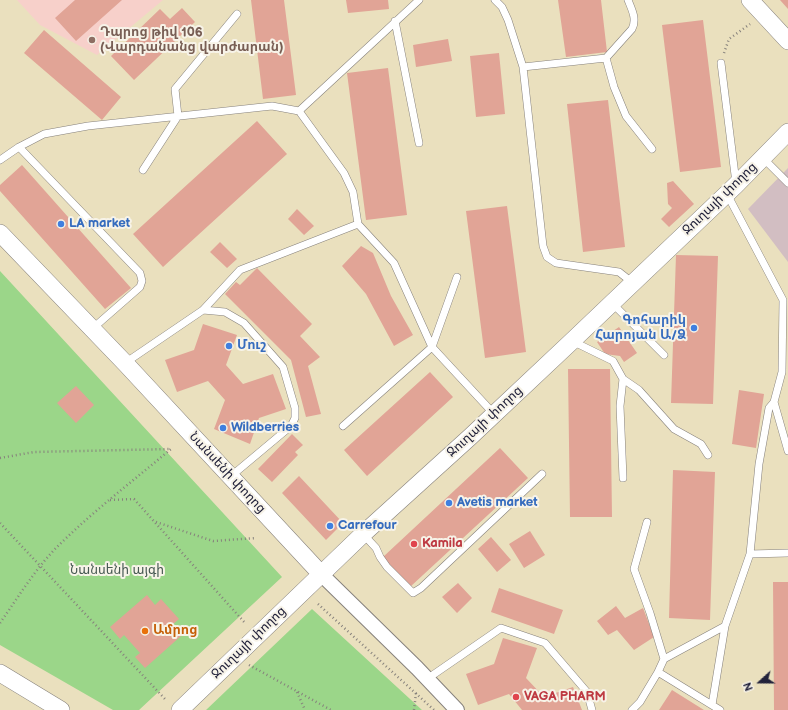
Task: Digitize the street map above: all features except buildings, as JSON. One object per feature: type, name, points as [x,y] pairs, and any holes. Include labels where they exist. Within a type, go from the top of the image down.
[{"type":"street","points":[[750,0],[788,41]]},
{"type":"street","name":"Ջուղայի փողոց","points":[[180,710],[363,534],[572,341],[731,190],[762,158],[787,136]]},
{"type":"street","name":"Նանսենի փողոց","points":[[0,233],[125,363],[321,574],[457,710]]},
{"type":"street","points":[[0,673],[61,710]]},
{"type":"lane","points":[[299,111],[413,3],[419,0]]},
{"type":"lane","points":[[495,0],[502,7],[508,20],[523,67],[543,246],[547,257],[556,263],[619,272],[633,283]]},
{"type":"lane","points":[[523,67],[606,58],[632,29],[635,23],[634,15],[628,0]]},
{"type":"lane","points":[[143,170],[178,116],[175,89],[237,14]]},
{"type":"lane","points":[[395,21],[419,143]]},
{"type":"lane","points":[[606,58],[614,87],[626,116],[652,149]]},
{"type":"lane","points":[[712,705],[725,626],[750,554],[759,464],[769,408],[774,402],[782,372],[783,300],[731,190],[721,63]]},
{"type":"lane","points":[[0,160],[18,146],[44,134],[88,126],[272,106],[299,111],[344,173],[353,192],[358,224],[394,263],[432,347],[494,414]]},
{"type":"lane","points":[[18,146],[140,274],[142,282],[140,287],[92,330]]},
{"type":"lane","points":[[762,158],[788,183]]},
{"type":"lane","points":[[125,363],[203,310],[240,270],[358,224]]},
{"type":"lane","points":[[343,426],[432,347],[457,276]]},
{"type":"lane","points":[[612,303],[664,355]]},
{"type":"lane","points":[[203,310],[225,312],[244,323],[283,367],[295,408],[295,418],[291,426],[230,477]]},
{"type":"lane","points":[[572,341],[614,361],[623,379],[639,390],[674,429],[701,444],[708,455]]},
{"type":"lane","points":[[623,379],[620,406],[623,478]]},
{"type":"lane","points":[[774,402],[788,450]]},
{"type":"lane","points":[[363,534],[376,548],[387,567],[413,593],[421,588],[542,474]]},
{"type":"lane","points":[[646,522],[634,570],[650,613],[664,659]]},
{"type":"lane","points":[[750,554],[788,553]]},
{"type":"lane","points":[[632,710],[640,702],[664,659],[725,626]]},
{"type":"lane","points":[[427,679],[501,628],[545,643],[587,692],[592,710]]},
{"type":"lane","points":[[658,672],[720,710]]},
{"type":"path","points":[[721,63],[729,39],[764,15]]},
{"type":"path","points":[[0,458],[34,452],[172,449],[109,500],[61,543],[40,567],[0,623]]},
{"type":"path","points":[[109,500],[134,499],[245,623]]},
{"type":"path","points":[[153,519],[158,523],[213,541],[256,538]]},
{"type":"path","points":[[0,523],[165,699]]},
{"type":"path","points":[[318,604],[434,710]]},
{"type":"path","points":[[244,662],[331,710]]},
{"type":"path","points":[[297,692],[305,710]]},
{"type":"shaded area","name":"Դպրոց թիվ 106 (Վարդանանց վարժարան)","points":[[17,0],[163,0],[97,55],[40,25]]},
{"type":"shaded area","points":[[788,168],[788,262],[748,209]]},
{"type":"green space","name":"Նանսենի այգի","points":[[0,271],[282,577],[139,710],[113,710],[0,645]]},
{"type":"green space","points":[[312,609],[422,710],[206,710]]},
{"type":"place","name":"Դպրոց թիվ 106 (Վարդանանց վարժարան)","points":[[92,40]]},
{"type":"place","name":"LA market","points":[[61,224]]},
{"type":"place","name":"Գոհարիկ Հարոյան Ա/Ձ","points":[[694,328]]},
{"type":"place","name":"Մուշ","points":[[229,346]]},
{"type":"place","name":"Wildberries","points":[[223,428]]},
{"type":"place","name":"Avetis market","points":[[449,503]]},
{"type":"place","name":"Carrefour","points":[[330,526]]},
{"type":"place","name":"Kamila","points":[[414,544]]},
{"type":"place","name":"Ամրոց","points":[[145,631]]},
{"type":"place","name":"VAGA PHARM","points":[[516,697]]}]
